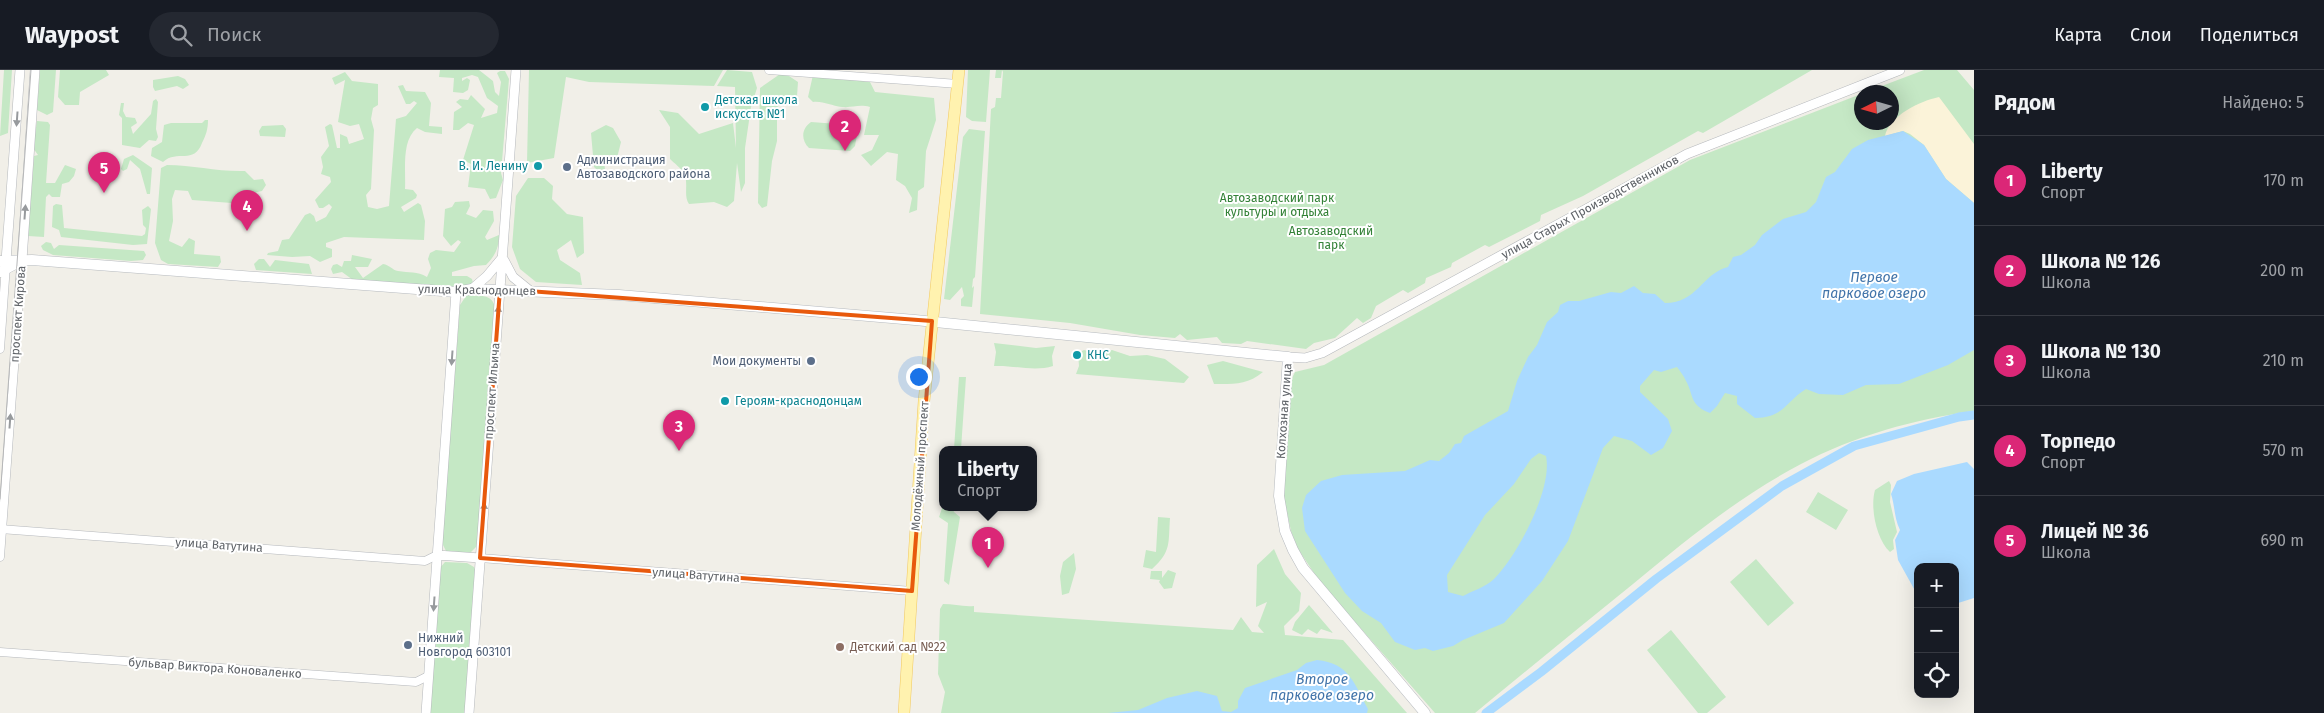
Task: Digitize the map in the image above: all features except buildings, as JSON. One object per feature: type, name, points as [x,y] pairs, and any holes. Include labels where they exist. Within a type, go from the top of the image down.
[{"type":"main road","name":"Молодёжный проспект","points":[[904,713],[932,321],[959,70]]},
{"type":"main road","points":[[3,266],[22,260]]},
{"type":"main road","name":"улица Краснодонцев","points":[[22,260],[456,292],[472,289],[528,290],[693,301],[932,321]]},
{"type":"main road","name":"Колхозная улица","points":[[932,321],[1288,357],[1279,496],[1281,514],[1292,550],[1314,583],[1425,713]]},
{"type":"street","name":"проспект Кирова","points":[[0,349],[3,266],[20,70]]},
{"type":"street","name":"проспект Кирова","points":[[0,557],[35,70]]},
{"type":"street","name":"проспект Ильича","points":[[469,713],[516,70]]},
{"type":"street","points":[[769,70],[958,84]]},
{"type":"street","points":[[896,79],[897,70]]},
{"type":"street","name":"улица Старых Производственников","points":[[1288,357],[1305,358],[1322,353],[1687,154],[1900,70]]},
{"type":"street","points":[[472,289],[502,257],[513,278],[528,290]]},
{"type":"street","points":[[426,713],[456,292]]},
{"type":"street","name":"улица Ватутина","points":[[1,530],[425,561],[437,555]]},
{"type":"street","points":[[437,555],[480,558]]},
{"type":"street","name":"улица Ватутина","points":[[480,558],[912,590]]},
{"type":"street","name":"бульвар Виктора Коноваленко","points":[[0,652],[416,682],[428,676]]},
{"type":"highlighted area","points":[[500,289],[932,321],[912,591],[480,558]]},
{"type":"green space","points":[[4,70],[12,70],[8,133],[0,136]]},
{"type":"green space","points":[[40,70],[56,70],[53,112],[47,115],[37,110]]},
{"type":"green space","points":[[60,70],[106,70],[109,75],[80,92],[79,105],[65,105],[58,97]]},
{"type":"green space","points":[[440,70],[479,70],[493,81],[495,92],[499,96],[501,82],[497,73],[505,71],[509,79],[501,173],[503,180],[496,198],[490,199],[485,189],[468,187],[471,164],[463,160],[474,125],[468,123],[459,130],[453,130],[454,112],[462,107],[456,102],[460,99],[468,100],[471,95],[485,109],[481,118],[497,113],[498,106],[487,98],[478,77],[472,75],[462,78],[462,81],[467,78],[470,80],[468,90],[463,93],[453,92],[454,78],[439,77]]},
{"type":"green space","points":[[529,70],[723,70],[714,86],[589,82],[566,77],[554,158],[527,163]]},
{"type":"green space","points":[[727,70],[752,72],[757,88],[751,107],[745,148],[745,183],[741,192],[737,163],[734,201],[727,207],[714,202],[689,204],[686,197],[684,173],[670,159],[670,127],[659,110],[678,113],[699,134],[733,123],[736,148],[735,87],[717,86]]},
{"type":"green space","points":[[968,70],[990,70],[986,122],[972,121],[966,117]]},
{"type":"green space","points":[[996,70],[1002,70],[1001,78],[995,78]]},
{"type":"green space","name":"Автозаводский парк","points":[[1002,70],[1812,70],[1703,133],[1698,131],[1583,196],[1541,215],[1540,221],[1489,247],[1485,245],[1452,263],[1451,267],[1426,278],[1425,283],[1408,293],[1403,290],[1376,306],[1371,318],[1363,323],[1357,318],[1335,338],[1314,343],[1306,349],[1247,341],[1241,344],[1222,343],[1217,337],[1187,340],[1180,334],[1175,338],[1140,335],[1070,323],[980,314],[991,109],[995,107],[996,98],[1001,98]]},
{"type":"green space","points":[[1924,70],[1957,70],[1974,90],[1974,411],[1952,414],[1885,430],[1842,445],[1801,464],[1756,490],[1693,535],[1475,713],[1435,713],[1320,582],[1298,549],[1291,531],[1284,498],[1290,382],[1295,372],[1324,365],[1690,160],[1854,97],[1854,130],[1899,130],[1899,85],[1884,85]]},
{"type":"green space","points":[[345,72],[352,81],[378,84],[378,105],[373,108],[371,119],[374,130],[371,189],[366,195],[368,207],[377,209],[389,206],[396,119],[406,116],[417,103],[414,101],[406,104],[398,86],[403,85],[406,91],[425,92],[431,103],[429,126],[442,127],[442,134],[425,132],[417,128],[412,134],[406,148],[405,189],[413,190],[417,195],[416,198],[401,207],[404,212],[418,203],[421,205],[425,221],[424,240],[344,237],[326,243],[326,247],[332,249],[332,257],[320,262],[310,256],[267,255],[268,253],[278,251],[282,240],[289,239],[305,215],[310,213],[314,216],[316,222],[326,217],[332,207],[329,204],[319,208],[315,200],[331,182],[330,177],[321,174],[323,167],[321,157],[329,146],[325,127],[330,124],[332,125],[337,148],[340,148],[340,134],[347,137],[349,144],[364,139],[359,124],[350,126],[338,122],[345,80],[335,85],[332,78]]},
{"type":"green space","points":[[783,72],[798,82],[797,96],[777,107],[777,141],[772,161],[767,206],[762,208],[758,203],[760,88]]},
{"type":"green space","points":[[813,75],[870,82],[875,92],[934,98],[936,120],[926,151],[924,187],[918,191],[917,210],[909,213],[912,198],[905,186],[896,180],[898,154],[887,152],[871,166],[861,155],[872,150],[879,135],[864,135],[870,107],[842,107],[813,102],[808,97]]},
{"type":"green space","points":[[178,76],[185,79],[189,85],[183,89],[177,86],[155,91],[153,80]]},
{"type":"green space","points":[[156,99],[158,102],[156,129],[158,137],[156,141],[149,140],[140,148],[122,145],[122,118],[119,115],[121,103],[124,103],[123,111],[126,117],[135,118],[137,123],[131,127],[133,134],[151,114],[153,101]]},
{"type":"green space","points":[[208,120],[208,126],[199,150],[190,155],[168,158],[163,162],[151,156],[152,148],[162,142],[164,125],[171,123],[202,123]]},
{"type":"green space","points":[[37,121],[48,122],[50,125],[46,183],[55,183],[65,165],[76,169],[74,176],[69,182],[62,184],[60,197],[52,197],[49,194],[46,197],[44,237],[28,236],[34,156],[38,155],[33,148]]},
{"type":"green space","points":[[811,122],[851,125],[857,135],[855,146],[850,151],[809,148],[803,135],[805,128]]},
{"type":"green space","points":[[283,125],[286,129],[285,137],[260,136],[259,131],[262,126]]},
{"type":"green space","points":[[606,125],[613,128],[621,142],[617,158],[604,161],[606,178],[594,167],[591,133]]},
{"type":"green space","points":[[969,129],[985,131],[972,307],[961,306],[961,299],[964,296],[962,287],[950,300],[944,299],[963,137]]},
{"type":"green space","points":[[133,155],[152,168],[150,194],[147,194],[140,169],[130,160],[127,169],[123,171],[121,169],[124,159]]},
{"type":"green space","points":[[167,165],[245,171],[254,180],[263,179],[266,185],[262,191],[249,194],[245,204],[192,200],[188,191],[175,190],[172,199],[173,221],[169,241],[182,247],[189,238],[195,241],[194,254],[220,256],[221,262],[218,267],[168,264],[161,260],[155,243],[161,168]]},
{"type":"green space","points":[[528,178],[544,178],[553,186],[552,199],[567,214],[583,217],[584,253],[577,258],[571,240],[557,250],[560,260],[580,273],[582,285],[536,282],[520,269],[512,247],[516,196]]},
{"type":"green space","points":[[469,201],[470,206],[466,214],[476,218],[483,210],[493,211],[494,221],[485,237],[487,240],[499,235],[496,252],[486,265],[452,272],[452,276],[467,276],[472,279],[473,283],[470,285],[463,288],[454,288],[447,285],[440,287],[353,280],[342,272],[333,274],[331,269],[333,265],[337,264],[342,267],[344,261],[351,261],[352,255],[372,259],[368,267],[355,267],[363,278],[383,264],[396,270],[427,277],[431,268],[428,259],[430,253],[436,250],[454,252],[461,242],[458,240],[451,246],[443,236],[445,209],[452,207],[455,202]]},
{"type":"green space","points":[[56,204],[62,205],[64,228],[142,236],[145,234],[146,228],[143,225],[142,210],[148,206],[151,209],[147,244],[133,245],[61,237],[59,230],[52,227],[53,206]]},
{"type":"green space","points":[[46,242],[51,243],[54,249],[59,245],[144,251],[146,255],[143,260],[131,261],[53,255],[43,250],[41,246]]},
{"type":"green space","points":[[259,259],[264,259],[270,267],[275,260],[309,264],[312,274],[256,270],[254,264]]},
{"type":"green space","points":[[466,296],[490,298],[495,308],[478,541],[476,547],[470,553],[446,551],[442,543],[460,305]]},
{"type":"green space","points":[[994,343],[1036,348],[1055,346],[1052,356],[1053,366],[1031,368],[994,366],[996,352]]},
{"type":"green space","points":[[1084,350],[1100,354],[1112,350],[1130,356],[1147,355],[1165,359],[1189,377],[1184,383],[1076,374],[1079,366],[1078,353]]},
{"type":"green space","points":[[1223,361],[1263,372],[1246,382],[1214,384],[1207,365]]},
{"type":"green space","points":[[959,377],[966,377],[961,446],[954,446]]},
{"type":"green space","points":[[1889,481],[1891,485],[1890,502],[1897,532],[1893,540],[1894,549],[1890,552],[1878,531],[1873,505],[1875,490]]},
{"type":"green space","points":[[1818,492],[1848,510],[1836,530],[1806,512]]},
{"type":"green space","points":[[941,511],[954,511],[960,517],[949,585],[944,581],[948,523],[939,517]]},
{"type":"green space","points":[[1158,517],[1170,518],[1169,540],[1166,552],[1152,569],[1143,567],[1146,550],[1156,552]]},
{"type":"green space","points":[[1274,549],[1285,574],[1301,593],[1299,611],[1284,626],[1285,635],[1343,640],[1407,713],[941,713],[945,692],[938,674],[940,609],[943,604],[974,606],[974,612],[1233,630],[1241,617],[1252,632],[1264,633],[1258,626],[1267,602],[1256,607],[1257,565]]},
{"type":"green space","points":[[1074,553],[1076,569],[1069,593],[1062,595],[1060,576],[1063,562]]},
{"type":"green space","points":[[1756,559],[1794,603],[1768,626],[1730,582]]},
{"type":"green space","points":[[445,562],[467,563],[474,567],[476,573],[465,713],[429,713],[439,569]]},
{"type":"green space","points":[[1168,570],[1176,573],[1172,588],[1164,589],[1159,582],[1160,580],[1150,579],[1151,571],[1162,571],[1162,578]]},
{"type":"green space","points":[[1309,605],[1333,633],[1321,629],[1317,634],[1308,629],[1302,635],[1292,630],[1295,622]]},
{"type":"green space","points":[[1671,630],[1726,697],[1707,713],[1698,713],[1647,650]]},
{"type":"sand","points":[[1939,97],[1974,144],[1974,203],[1946,179],[1924,145],[1910,134],[1903,131],[1885,136],[1888,130],[1899,130],[1899,116],[1906,110]]},
{"type":"water","name":"Первое парковое озеро","points":[[1903,131],[1924,145],[1946,179],[1974,203],[1974,350],[1948,365],[1899,384],[1866,385],[1843,395],[1819,394],[1806,389],[1779,412],[1755,418],[1737,404],[1737,396],[1725,393],[1710,413],[1703,410],[1695,403],[1685,379],[1677,367],[1661,372],[1654,370],[1640,386],[1640,392],[1668,419],[1672,431],[1663,448],[1651,455],[1632,441],[1614,436],[1603,448],[1568,541],[1542,581],[1504,623],[1453,646],[1433,651],[1425,648],[1415,650],[1395,642],[1381,623],[1362,611],[1345,593],[1305,531],[1302,508],[1306,495],[1321,481],[1342,475],[1405,471],[1430,460],[1439,461],[1449,453],[1455,444],[1461,443],[1464,436],[1508,411],[1517,381],[1528,357],[1537,345],[1547,322],[1558,312],[1560,305],[1568,301],[1579,301],[1611,292],[1621,293],[1634,286],[1643,293],[1655,294],[1665,303],[1676,302],[1685,298],[1711,276],[1728,267],[1733,257],[1741,255],[1755,245],[1762,235],[1783,219],[1806,212],[1816,202],[1826,177],[1835,172],[1852,149],[1868,140]],"holes":[[[1539,453],[1546,456],[1547,470],[1539,503],[1513,555],[1494,579],[1483,587],[1463,596],[1448,592],[1447,575],[1485,515],[1514,484],[1531,459]]]},
{"type":"water","points":[[1967,462],[1974,469],[1974,598],[1959,603],[1959,563],[1914,563],[1914,589],[1898,560],[1895,540],[1900,530],[1891,494],[1897,481],[1914,474]]},
{"type":"water","name":"Второе парковое озеро","points":[[1317,660],[1328,662],[1344,670],[1354,683],[1368,709],[1367,713],[1108,713],[1138,710],[1167,698],[1197,691],[1217,696],[1222,711],[1231,712],[1238,708],[1238,701],[1245,688],[1297,670],[1306,663]]},
{"type":"waterway","points":[[1486,713],[1541,672],[1656,579],[1782,486],[1854,446],[1959,417],[1974,415]]},
{"type":"tram line","points":[[0,499],[31,70]]},
{"type":"place","name":"Детская школа искусств №1","points":[[705,107]]},
{"type":"place","name":"Школа № 126","points":[[845,151]]},
{"type":"place","name":"В. И. Ленину","points":[[538,166]]},
{"type":"place","name":"Администрация Автозаводского района","points":[[567,167]]},
{"type":"place","name":"Лицей № 36","points":[[104,193]]},
{"type":"place","name":"Торпедо","points":[[247,231]]},
{"type":"place","name":"КНС","points":[[1077,355]]},
{"type":"place","name":"Мои документы","points":[[811,361]]},
{"type":"place","name":"Героям-краснодонцам","points":[[725,401]]},
{"type":"place","name":"Школа № 130","points":[[679,451]]},
{"type":"place","name":"Liberty","points":[[988,568]]},
{"type":"place","name":"Нижний Новгород 603101","points":[[408,645]]},
{"type":"place","name":"Детский сад №22","points":[[840,647]]},
{"type":"park label","name":"Автозаводский парк культуры и отдыха","points":[[1277,205]]}]
